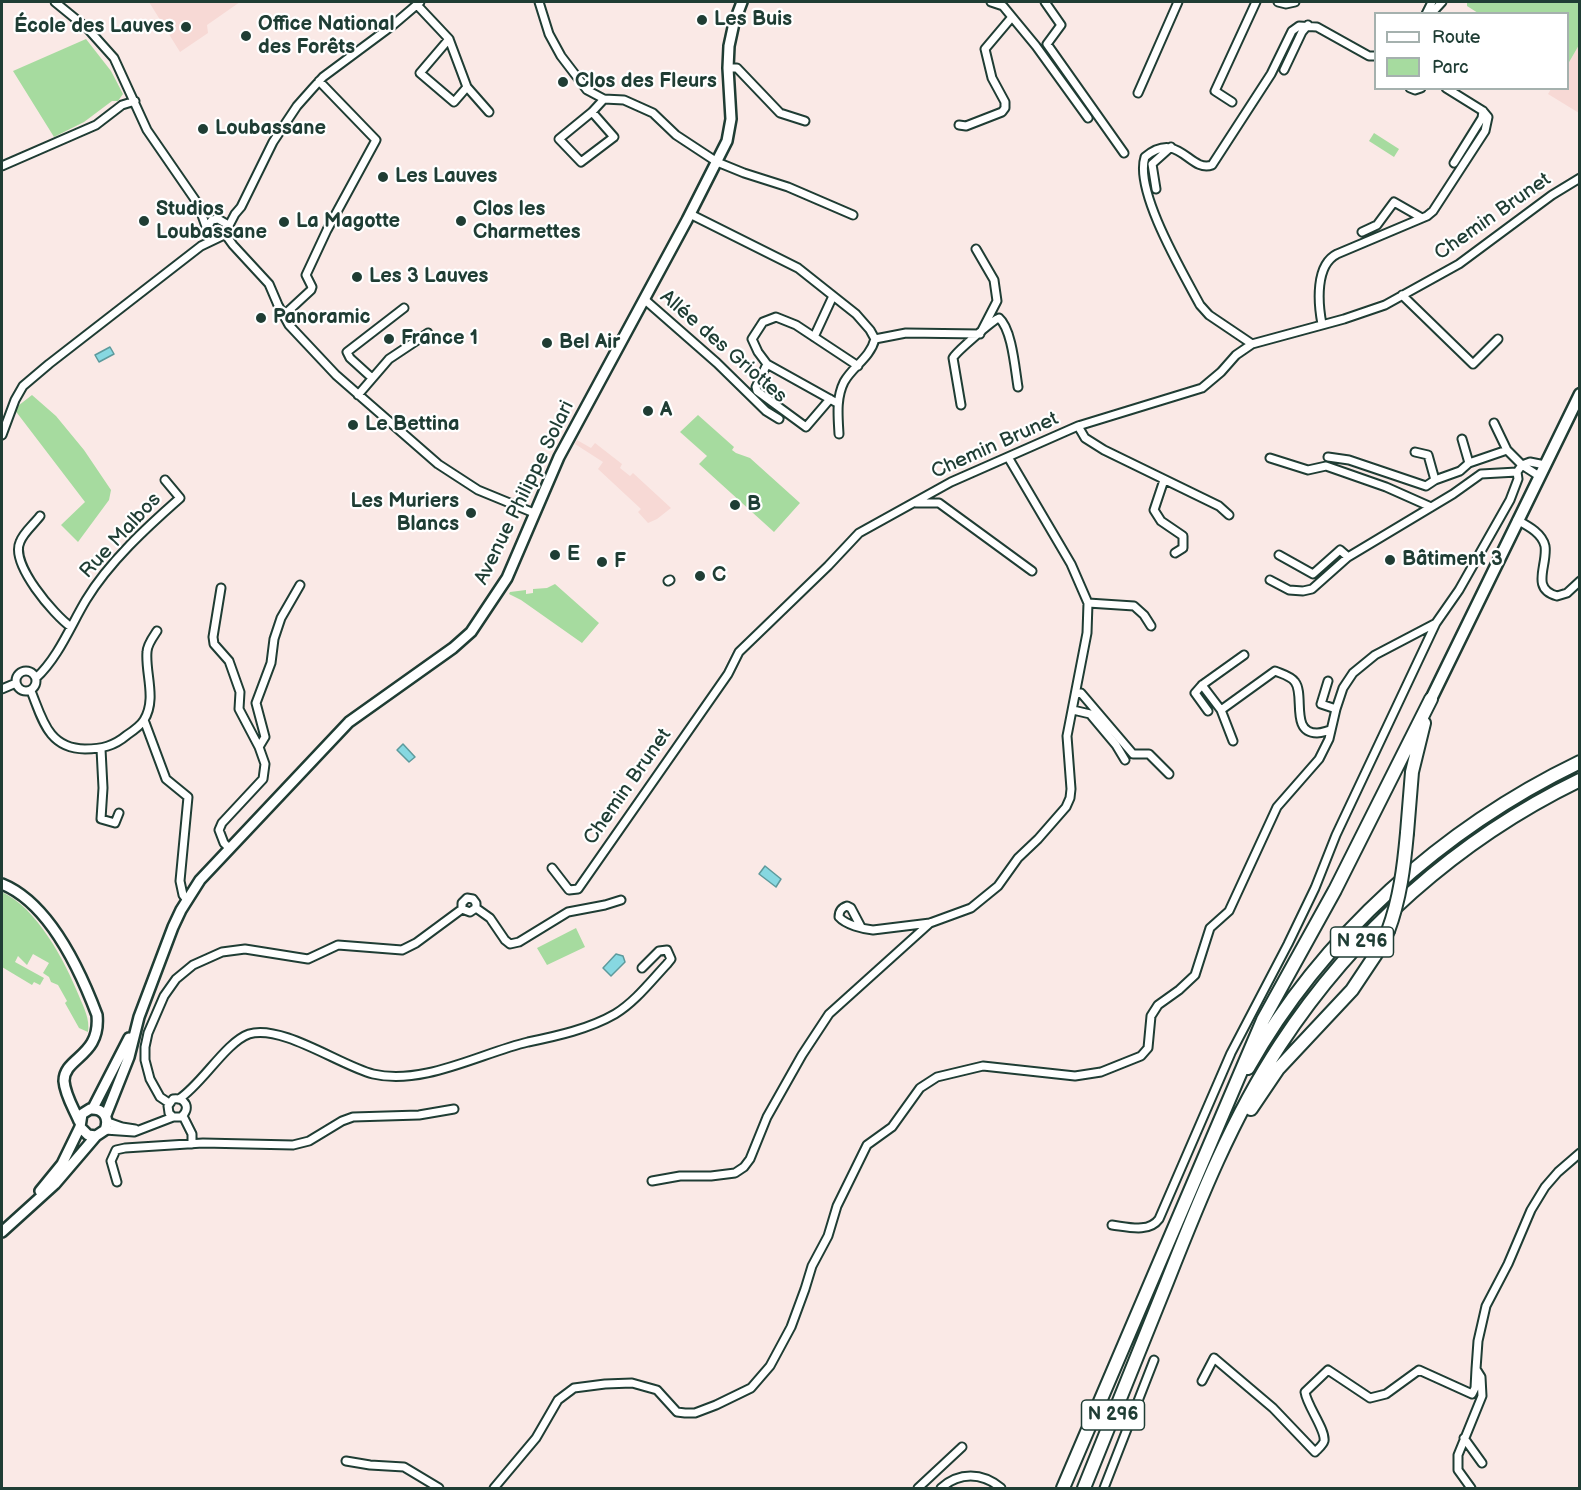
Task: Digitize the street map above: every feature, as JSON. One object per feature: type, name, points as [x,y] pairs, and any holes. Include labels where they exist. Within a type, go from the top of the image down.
[{"type":"highway","points":[[1213,1168],[1278,1069],[1352,990],[1388,931],[1402,877],[1412,772],[1431,699]]},
{"type":"highway","points":[[1220,1118],[1263,1020],[1335,890],[1431,699]]},
{"type":"highway","name":"N 296","points":[[1063,1488],[1220,1118],[1266,1038],[1321,964],[1353,928],[1405,878],[1464,830],[1506,802],[1580,762]]},
{"type":"highway","name":"N 296","points":[[1084,1488],[1213,1168],[1254,1088],[1279,1046],[1317,994],[1377,925],[1447,862],[1522,812],[1580,780]]},
{"type":"main road","name":"Avenue Philippe Solari","points":[[135,1028],[173,927],[200,880],[349,722],[453,648],[471,632],[511,570],[559,457],[727,141],[731,119],[728,68],[731,34],[742,2]]},
{"type":"main road","points":[[1431,699],[1580,394]]},
{"type":"main road","points":[[2,884],[27,899],[63,942],[97,1015],[98,1024],[94,1042],[65,1076],[66,1091],[80,1124],[88,1135],[96,1136]]},
{"type":"main road","points":[[10,1224],[62,1164],[80,1124],[82,1114],[90,1109],[108,1083],[135,1028]]},
{"type":"main road","points":[[2,1232],[62,1177],[106,1122],[129,1057],[135,1028]]},
{"type":"main road","points":[[69,1097],[90,1109],[99,1109],[106,1122]]},
{"type":"street","points":[[55,2],[88,29],[108,50],[120,68],[153,140],[198,204],[211,236],[222,235],[269,284],[284,315],[324,364],[414,444],[452,474],[497,499],[534,513]]},
{"type":"street","points":[[539,2],[549,34],[561,56],[587,90],[604,99],[624,100],[653,113],[676,135],[717,162],[788,187],[853,215]]},
{"type":"street","points":[[991,2],[1003,6],[1036,46],[1088,118]]},
{"type":"street","points":[[1045,2],[1061,25],[1047,44],[1124,153]]},
{"type":"street","points":[[1138,93],[1178,2]]},
{"type":"street","points":[[1232,102],[1215,91],[1256,2]]},
{"type":"street","points":[[1278,2],[1286,4],[1295,2]]},
{"type":"street","points":[[2,435],[15,400],[23,387],[57,357],[201,246],[222,235],[241,207],[285,123],[320,81],[419,3],[449,39],[467,87],[489,112]]},
{"type":"street","points":[[959,125],[966,126],[1002,112],[1005,108],[1005,102],[992,78],[985,49],[1012,17]]},
{"type":"street","points":[[1284,70],[1302,32],[1308,25]]},
{"type":"street","points":[[1252,344],[1209,315],[1200,305],[1153,212],[1142,164],[1150,153],[1164,147],[1171,147],[1204,166],[1212,165],[1271,74],[1292,32],[1299,26],[1317,27],[1372,56]]},
{"type":"street","points":[[449,39],[420,73],[454,102],[467,87]]},
{"type":"street","points":[[728,68],[737,68],[780,113],[805,121]]},
{"type":"street","points":[[284,315],[311,290],[312,287],[306,274],[308,268],[376,140],[320,81]]},
{"type":"street","points":[[1322,324],[1320,310],[1322,273],[1326,262],[1337,254],[1422,218],[1433,211],[1485,131],[1488,117],[1483,111],[1449,90]]},
{"type":"street","points":[[592,112],[614,137],[581,162],[559,139],[604,99]]},
{"type":"street","points":[[2,166],[96,125],[122,105],[135,101]]},
{"type":"street","points":[[1454,163],[1482,118],[1483,111]]},
{"type":"street","points":[[1156,189],[1152,164],[1171,147]]},
{"type":"street","name":"Chemin Brunet","points":[[552,868],[569,890],[578,889],[728,674],[739,652],[859,533],[951,482],[1078,426],[1202,388],[1252,344],[1361,314],[1385,304],[1459,264],[1552,195],[1580,178]]},
{"type":"street","points":[[1362,232],[1377,225],[1394,202],[1422,218]]},
{"type":"street","points":[[198,204],[225,223],[222,235]]},
{"type":"street","points":[[201,246],[210,222],[235,214]]},
{"type":"street","points":[[690,214],[798,268],[856,314],[875,339]]},
{"type":"street","points":[[976,249],[994,280],[997,301],[983,324],[980,334]]},
{"type":"street","points":[[1402,295],[1473,364],[1498,339]]},
{"type":"street","points":[[814,337],[833,296]]},
{"type":"street","name":"Allée des Griottes","points":[[644,299],[717,363],[766,411],[779,418]]},
{"type":"street","points":[[372,378],[350,358],[347,352],[405,308]]},
{"type":"street","points":[[837,403],[767,364],[752,339],[763,322],[777,317],[796,325],[858,366]]},
{"type":"street","points":[[961,405],[953,358],[956,353],[999,318],[1004,322],[1008,335],[1018,387]]},
{"type":"street","points":[[358,395],[389,359],[428,333]]},
{"type":"street","points":[[875,339],[906,333],[980,334]]},
{"type":"street","points":[[839,434],[837,403],[845,380],[868,355],[875,339]]},
{"type":"street","points":[[767,364],[756,387],[758,391],[806,427],[830,399]]},
{"type":"street","points":[[1494,423],[1507,450],[1520,468],[1539,476]]},
{"type":"street","points":[[1078,426],[1084,438],[1104,450],[1219,506],[1229,515]]},
{"type":"street","points":[[1462,439],[1469,463]]},
{"type":"street","points":[[1328,457],[1349,460],[1426,486],[1435,480],[1460,471],[1469,463],[1507,450]]},
{"type":"street","points":[[1414,452],[1428,455],[1435,480]]},
{"type":"street","points":[[861,927],[873,930],[930,923],[959,914],[999,886],[1018,858],[1066,807],[1071,789],[1067,736],[1087,633],[1089,603],[1071,564],[1008,457]]},
{"type":"street","points":[[1270,458],[1308,470],[1326,466],[1386,487],[1431,507]]},
{"type":"street","points":[[1270,580],[1289,590],[1312,589],[1348,557],[1481,474],[1520,468],[1530,462],[1545,465]]},
{"type":"street","points":[[1112,1225],[1141,1228],[1152,1225],[1160,1219],[1231,1053],[1297,926],[1336,834],[1436,623],[1459,590],[1510,500],[1520,468]]},
{"type":"street","name":"Rue Malbos","points":[[36,678],[52,657],[86,600],[112,566],[180,498],[165,480]]},
{"type":"street","points":[[1164,480],[1155,510],[1161,521],[1184,537],[1182,548],[1175,553]]},
{"type":"street","points":[[915,503],[939,503],[1032,571]]},
{"type":"street","points":[[40,516],[20,542],[19,552],[23,565],[39,595],[60,619],[71,627]]},
{"type":"street","points":[[1517,520],[1540,535],[1545,546],[1542,585],[1546,591],[1557,596],[1567,592],[1580,581]]},
{"type":"street","points":[[1279,555],[1313,574],[1340,550],[1348,557]]},
{"type":"street","points":[[259,747],[264,737],[256,703],[271,663],[274,639],[281,618],[300,585]]},
{"type":"street","points":[[221,588],[213,637],[214,644],[229,661],[240,692],[239,709],[259,747],[265,764],[263,779],[222,823],[219,830],[224,843],[229,848]]},
{"type":"street","points":[[1089,603],[1134,606],[1151,626]]},
{"type":"street","points":[[494,1488],[536,1438],[558,1400],[574,1388],[632,1383],[657,1390],[677,1412],[695,1413],[751,1388],[770,1366],[790,1327],[812,1266],[828,1236],[837,1206],[867,1146],[892,1127],[920,1088],[937,1077],[982,1066],[1075,1076],[1101,1072],[1141,1056],[1148,1048],[1151,1016],[1158,1005],[1195,975],[1210,928],[1228,911],[1276,807],[1319,759],[1329,739],[1343,688],[1353,673],[1375,655],[1436,623]]},
{"type":"street","points":[[31,690],[47,730],[62,743],[77,749],[101,749],[118,743],[144,720],[150,697],[147,650],[157,631]]},
{"type":"street","points":[[1208,711],[1195,693],[1202,685],[1244,655]]},
{"type":"street","points":[[24,671],[33,673],[36,678],[35,686],[31,690],[22,690],[16,683],[17,677],[24,671]]},
{"type":"street","points":[[1221,710],[1275,671],[1295,681],[1298,689],[1299,717],[1306,728],[1315,733],[1331,730]]},
{"type":"street","points":[[1329,681],[1322,704],[1336,709]]},
{"type":"street","points":[[2,689],[16,683]]},
{"type":"street","points":[[1202,685],[1221,710],[1233,741]]},
{"type":"street","points":[[1076,694],[1081,693],[1133,754],[1149,754],[1169,774]]},
{"type":"street","points":[[1073,710],[1090,714],[1116,745],[1125,760]]},
{"type":"street","points":[[144,720],[166,778],[188,797],[180,881],[183,895],[187,900]]},
{"type":"street","points":[[101,749],[103,788],[101,819],[115,823],[119,813]]},
{"type":"street","points":[[173,1117],[150,1079],[145,1060],[145,1047],[164,996],[176,979],[193,965],[222,952],[245,949],[308,959],[338,945],[402,950],[416,943],[462,909],[463,900],[470,897],[476,903],[476,908],[490,918],[510,944],[519,942],[568,912],[621,900]]},
{"type":"street","points":[[462,909],[470,912],[476,908]]},
{"type":"street","points":[[652,1181],[680,1176],[735,1173],[744,1167],[750,1159],[767,1117],[802,1055],[829,1014],[930,923]]},
{"type":"street","points":[[157,1124],[173,1099],[179,1099],[192,1090],[239,1040],[249,1034],[264,1032],[314,1049],[362,1071],[377,1075],[405,1076],[439,1070],[604,1020],[628,1004],[668,964],[671,959],[670,954],[667,950],[659,951],[642,968]]},
{"type":"street","points":[[183,1116],[192,1090]]},
{"type":"street","points":[[179,1099],[186,1106]]},
{"type":"street","points":[[117,1182],[111,1161],[116,1150],[192,1144],[293,1145],[309,1141],[353,1117],[419,1115],[454,1109]]},
{"type":"street","points":[[106,1122],[130,1133],[173,1117],[183,1116]]},
{"type":"street","points":[[183,1116],[192,1134],[192,1144]]},
{"type":"street","points":[[1202,1381],[1214,1358],[1273,1408],[1316,1452],[1324,1443],[1324,1436],[1306,1402],[1305,1392],[1328,1370],[1370,1398],[1386,1394],[1419,1370],[1472,1394],[1475,1388],[1478,1341],[1486,1306],[1508,1264],[1531,1210],[1545,1187],[1580,1153]]},
{"type":"street","points":[[1104,1488],[1154,1360]]},
{"type":"street","points":[[1471,1488],[1458,1470],[1458,1455],[1482,1396],[1481,1377],[1476,1369]]},
{"type":"street","points":[[1464,1438],[1482,1463]]},
{"type":"street","points":[[918,1488],[962,1447]]},
{"type":"street","points":[[346,1461],[404,1467],[439,1488]]},
{"type":"street","points":[[940,1488],[948,1482],[969,1475],[988,1479],[1000,1488]]},
{"type":"street","points":[[1464,1479],[1465,1488]]},
{"type":"shaded area","name":"École des Lauves","points":[[149,2],[240,2],[207,25],[208,33],[180,52]]},
{"type":"shaded area","points":[[1579,45],[1580,113],[1548,94],[1550,90],[1569,90],[1569,62]]},
{"type":"shaded area","points":[[577,440],[591,448],[595,443],[622,464],[620,468],[630,476],[633,473],[671,508],[648,523],[638,512],[641,509],[598,469],[603,462],[575,444]]},
{"type":"green space","points":[[1467,2],[1579,2],[1579,45],[1569,62],[1569,12],[1476,12],[1467,6]]},
{"type":"green space","points":[[86,39],[111,71],[123,94],[118,101],[112,101],[84,122],[54,137],[13,71]]},
{"type":"green space","points":[[1374,133],[1399,149],[1394,157],[1369,141]]},
{"type":"green space","points":[[32,395],[56,416],[84,450],[111,490],[109,500],[78,542],[61,525],[85,502],[14,409]]},
{"type":"green space","points":[[698,415],[734,447],[732,450],[750,458],[800,503],[774,532],[699,464],[707,456],[680,432]]},
{"type":"green space","points":[[555,584],[599,623],[582,643],[509,594],[526,590],[526,594],[533,593],[533,589],[547,588]]},
{"type":"green space","points":[[2,892],[27,910],[58,952],[85,1009],[88,1032],[79,1028],[58,985],[51,982],[49,977],[43,973],[49,963],[33,954],[27,965],[18,956],[15,962],[44,978],[40,985],[34,982],[32,985],[2,967]]},
{"type":"green space","points":[[576,928],[585,947],[547,965],[537,948]]},
{"type":"water","points":[[110,347],[114,354],[99,362],[95,355]]},
{"type":"water","points":[[403,744],[415,757],[409,762],[397,750]]},
{"type":"water","points":[[765,866],[781,879],[776,887],[759,874]]},
{"type":"water","points":[[616,954],[623,956],[625,962],[611,976],[603,968]]},
{"type":"place","name":"Les Buis","points":[[702,20]]},
{"type":"place","name":"École des Lauves","points":[[186,27]]},
{"type":"place","name":"Office National des Forêts","points":[[246,36]]},
{"type":"place","name":"Clos des Fleurs","points":[[563,82]]},
{"type":"place","name":"Loubassane","points":[[203,129]]},
{"type":"place","name":"Les Lauves","points":[[383,177]]},
{"type":"place","name":"Studios Loubassane","points":[[144,221]]},
{"type":"place","name":"Clos les Charmettes","points":[[461,221]]},
{"type":"place","name":"La Magotte","points":[[284,222]]},
{"type":"place","name":"Les 3 Lauves","points":[[357,277]]},
{"type":"place","name":"Panoramic","points":[[261,318]]},
{"type":"place","name":"France 1","points":[[389,339]]},
{"type":"place","name":"Bel Air","points":[[547,343]]},
{"type":"place","name":"A","points":[[648,411]]},
{"type":"place","name":"Le Bettina","points":[[353,425]]},
{"type":"place","name":"B","points":[[735,505]]},
{"type":"place","name":"Les Muriers Blancs","points":[[471,513]]},
{"type":"place","name":"E","points":[[555,555]]},
{"type":"place","name":"Bâtiment 3","points":[[1390,560]]},
{"type":"place","name":"F","points":[[602,562]]},
{"type":"place","name":"C","points":[[700,576]]}]
